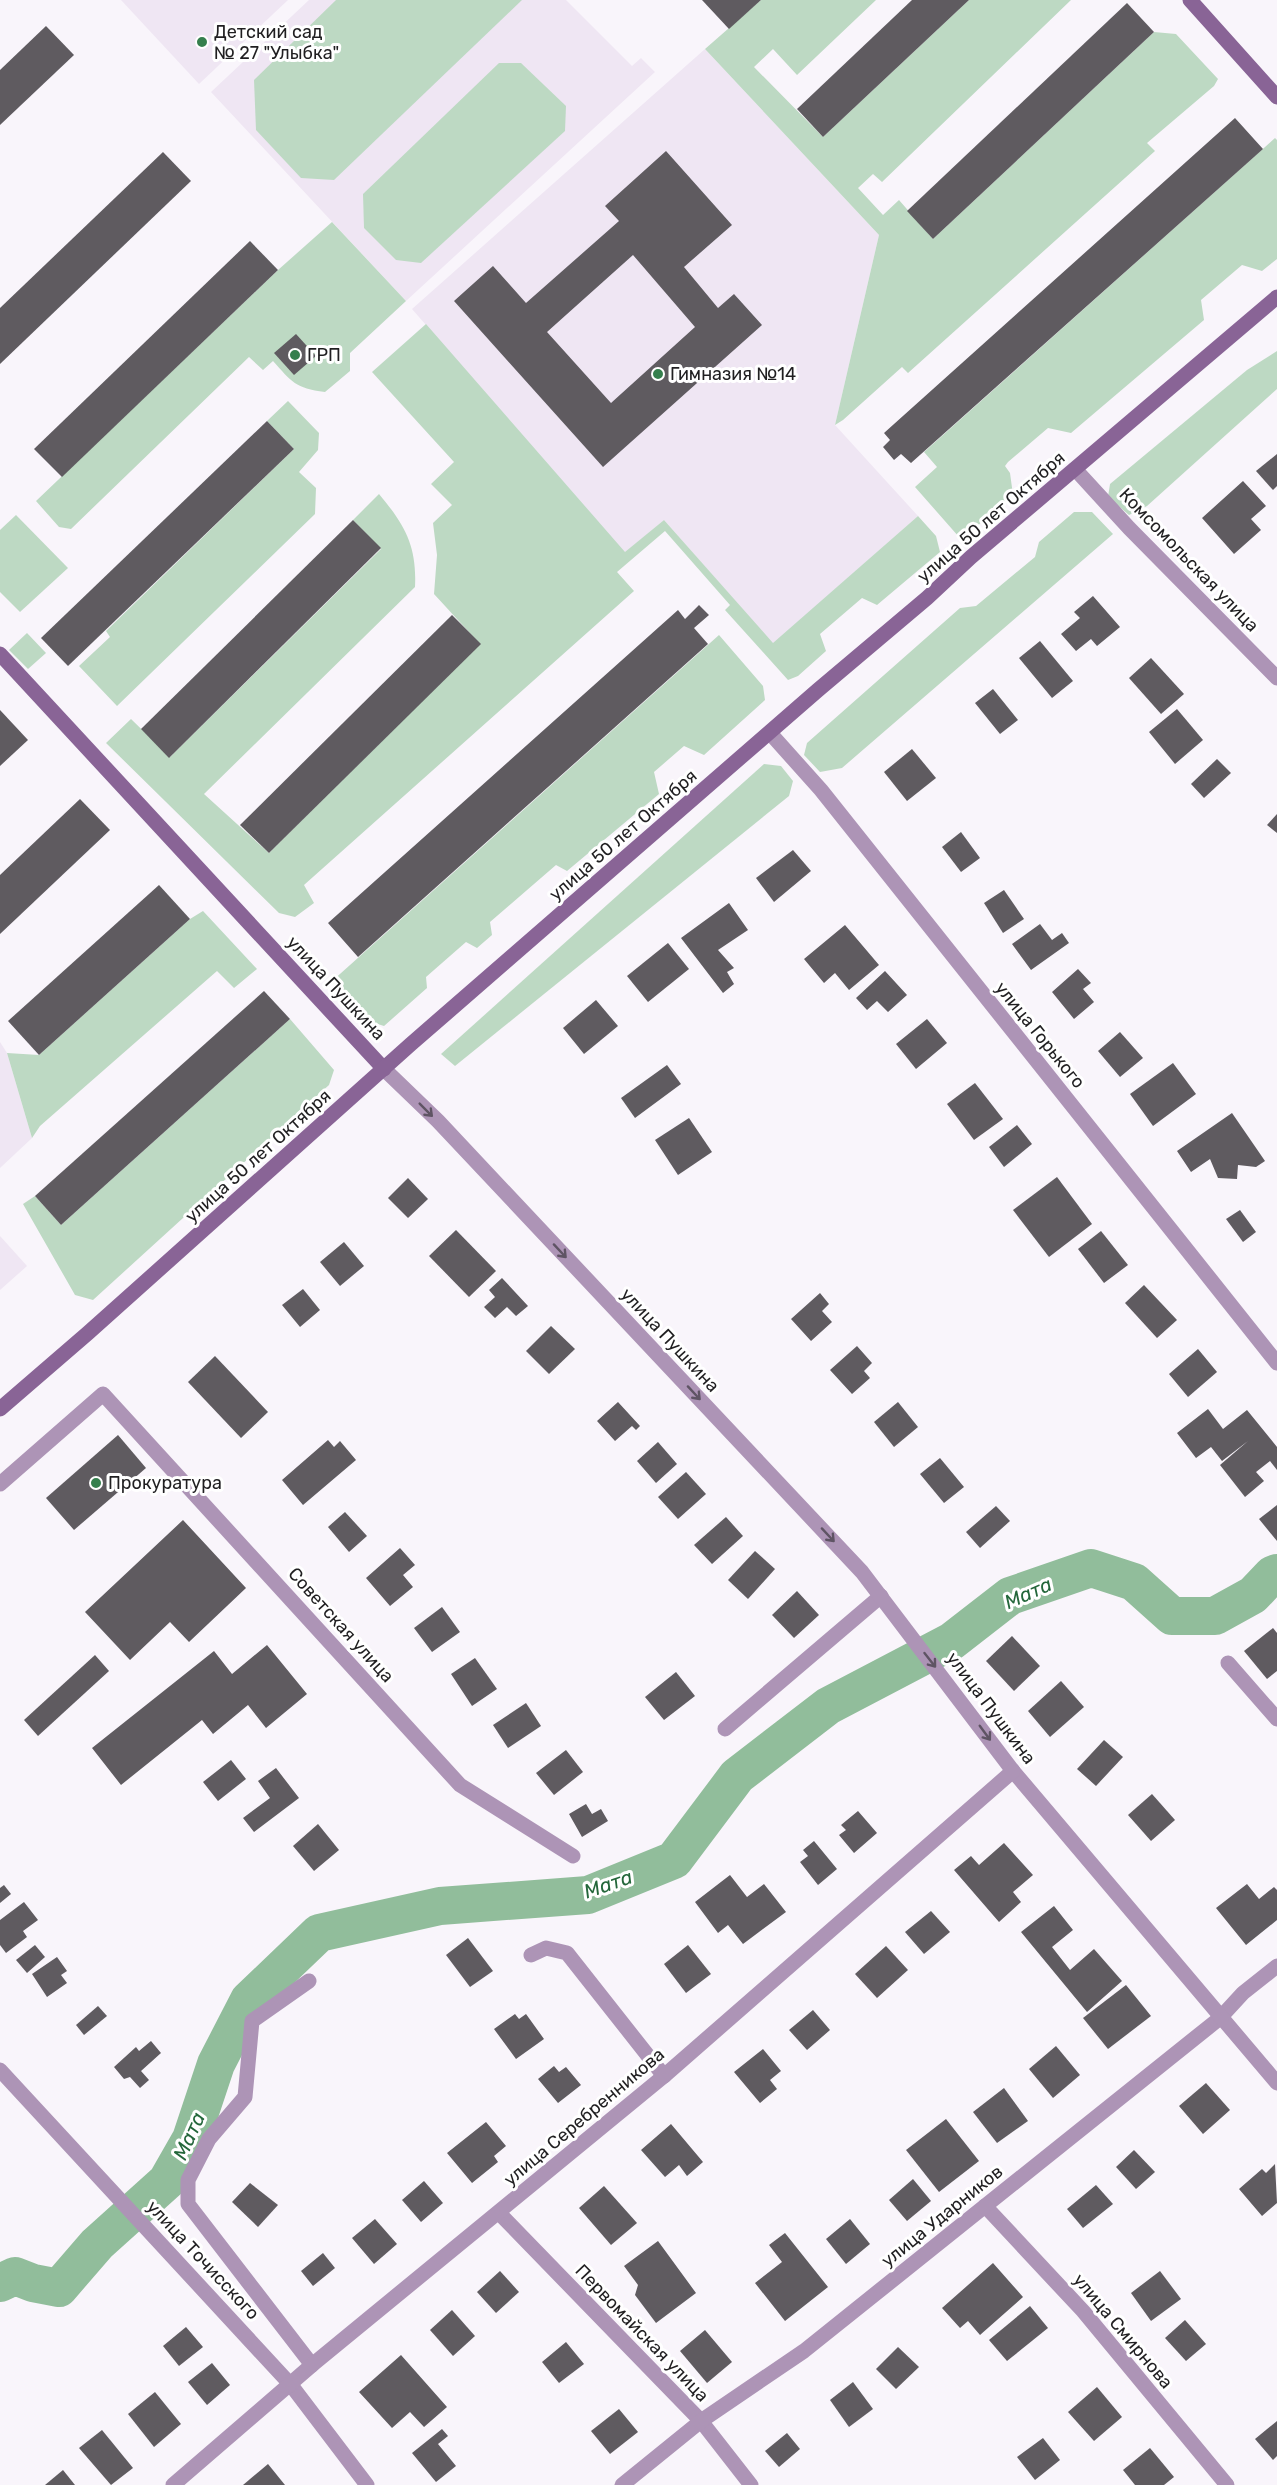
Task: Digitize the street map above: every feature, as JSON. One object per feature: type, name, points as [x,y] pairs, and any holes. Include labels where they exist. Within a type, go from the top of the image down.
[{"type":"main road","points":[[1190,0],[1277,97]]},
{"type":"main road","name":"улица 50 лет Октября","points":[[0,1409],[88,1334],[384,1069],[927,598],[971,557],[1277,297]]},
{"type":"main road","name":"улица Пушкина","points":[[0,654],[384,1069]]},
{"type":"street","name":"Комсомольская улица","points":[[1075,469],[1129,528],[1277,678]]},
{"type":"street","name":"улица Горького","points":[[770,733],[820,790],[1277,1363]]},
{"type":"street","name":"улица Пушкина","points":[[384,1069],[438,1121],[862,1572],[1013,1771],[1277,2083]]},
{"type":"street","name":"Советская улица","points":[[0,1484],[103,1394],[460,1785],[573,1856]]},
{"type":"street","points":[[725,1729],[881,1596]]},
{"type":"street","points":[[1228,1664],[1277,1719]]},
{"type":"street","name":"улица Серебренникова","points":[[173,2485],[312,2365],[664,2076],[1013,1771]]},
{"type":"street","points":[[531,1955],[546,1948],[567,1953],[664,2076]]},
{"type":"street","name":"улица Ударников","points":[[622,2485],[701,2421],[804,2350],[1220,2018],[1243,1993],[1277,1966]]},
{"type":"street","points":[[309,1981],[252,2020],[244,2097],[209,2139],[188,2180],[188,2204],[312,2365]]},
{"type":"street","name":"улица Точисского","points":[[0,2070],[291,2385],[366,2485]]},
{"type":"street","name":"улица Смирнова","points":[[986,2205],[1083,2311],[1227,2485]]},
{"type":"street","name":"Первомайская улица","points":[[499,2213],[701,2421],[751,2485]]},
{"type":"shaded area","name":"Детский сад № 27 \"Улыбка\"","points":[[121,0],[288,0],[199,84]]},
{"type":"shaded area","points":[[309,0],[566,0],[632,66],[641,58],[655,72],[406,301],[211,92]]},
{"type":"shaded area","name":"Гимназия №14","points":[[705,49],[879,235],[835,425],[918,516],[773,644],[664,520],[625,553],[412,309]]},
{"type":"shaded area","points":[[0,1042],[7,1053],[32,1138],[0,1168]]},
{"type":"shaded area","points":[[0,1236],[27,1266],[0,1290]]},
{"type":"green space","points":[[336,0],[522,0],[334,180],[301,178],[256,130],[254,80]]},
{"type":"green space","points":[[761,0],[876,0],[797,75],[773,49],[754,67],[823,137],[969,0],[1071,0],[882,182],[873,174],[858,188],[883,215],[899,200],[933,239],[1154,32],[1176,34],[1218,79],[1214,86],[1147,143],[1155,151],[908,373],[902,367],[835,425],[879,235],[705,49]]},
{"type":"green space","points":[[499,63],[521,63],[566,106],[565,131],[421,263],[396,260],[364,228],[363,194]]},
{"type":"green space","points":[[1275,138],[1277,140],[1277,259],[1262,271],[1242,265],[1201,300],[1204,320],[1071,433],[1048,428],[1008,462],[1005,466],[1010,473],[1013,495],[968,534],[959,537],[915,487],[937,467],[924,452]]},
{"type":"green space","points":[[332,222],[406,301],[350,353],[350,371],[325,392],[300,386],[273,361],[263,370],[249,357],[71,529],[59,527],[36,501],[278,270]]},
{"type":"green space","points":[[426,324],[625,552],[664,520],[773,643],[918,516],[936,536],[940,552],[877,605],[862,598],[820,634],[826,651],[798,676],[788,680],[725,610],[730,605],[665,531],[617,572],[634,591],[304,885],[314,903],[295,917],[279,913],[106,743],[131,719],[170,757],[381,549],[353,520],[379,494],[408,537],[414,560],[415,587],[204,794],[269,853],[480,644],[434,594],[437,555],[433,523],[452,505],[431,484],[454,462],[372,372]]},
{"type":"green space","points":[[1277,351],[1277,389],[1147,506],[1129,515],[1108,497],[1110,484],[1247,370]]},
{"type":"green space","points":[[288,401],[319,433],[318,450],[299,472],[316,488],[315,514],[117,706],[79,666],[110,637],[106,631],[294,449],[267,421]]},
{"type":"green space","points":[[1074,512],[1092,512],[1113,534],[842,768],[820,772],[804,755],[807,743],[960,608],[976,606],[1035,557],[1039,542]]},
{"type":"green space","points":[[16,515],[68,568],[20,612],[0,592],[0,530]]},
{"type":"green space","points":[[27,633],[46,653],[28,669],[9,650]]},
{"type":"green space","points":[[719,635],[763,686],[765,700],[704,755],[684,746],[654,772],[659,794],[567,871],[556,865],[490,922],[492,935],[477,948],[466,942],[426,977],[427,988],[384,1026],[365,1020],[331,982]]},
{"type":"green space","points":[[764,764],[781,766],[793,781],[789,796],[455,1066],[441,1054]]},
{"type":"green space","points":[[203,911],[257,969],[234,988],[217,971],[40,1126],[32,1138],[7,1053],[39,1055],[190,919]]},
{"type":"green space","points":[[290,1019],[334,1070],[329,1085],[93,1300],[75,1295],[23,1204],[35,1196],[61,1225]]},
{"type":"building","points":[[702,0],[761,0],[729,29]]},
{"type":"building","points":[[912,0],[969,0],[823,137],[797,109]]},
{"type":"building","points":[[1127,3],[1154,32],[933,239],[907,211]]},
{"type":"building","points":[[46,26],[74,55],[0,125],[0,70]]},
{"type":"building","points":[[1235,118],[1263,149],[911,463],[901,454],[894,460],[883,447],[890,440],[884,433]]},
{"type":"building","points":[[666,151],[732,225],[684,267],[718,308],[734,294],[762,325],[603,467],[454,301],[493,266],[526,303],[619,221],[605,206]],"holes":[[[633,255],[695,327],[611,403],[547,332]]]},
{"type":"building","points":[[163,152],[191,181],[0,364],[0,308]]},
{"type":"building","points":[[250,241],[278,270],[62,477],[34,449]]},
{"type":"building","name":"ГРП","points":[[296,334],[316,356],[294,375],[274,353]]},
{"type":"building","points":[[267,421],[294,449],[68,666],[41,638]]},
{"type":"building","points":[[1277,454],[1277,486],[1273,490],[1256,471]]},
{"type":"building","points":[[1243,481],[1266,506],[1251,519],[1261,530],[1234,554],[1202,518]]},
{"type":"building","points":[[353,520],[381,548],[169,758],[141,729]]},
{"type":"building","points":[[1093,596],[1120,627],[1097,646],[1091,639],[1076,651],[1061,634],[1080,618],[1074,612]]},
{"type":"building","points":[[699,605],[709,615],[694,628],[708,644],[358,957],[328,923],[678,610],[685,619]]},
{"type":"building","points":[[452,615],[481,644],[269,853],[240,825]]},
{"type":"building","points":[[1040,641],[1073,681],[1052,698],[1019,658]]},
{"type":"building","points":[[1151,658],[1184,694],[1161,714],[1129,678]]},
{"type":"building","points":[[993,689],[1018,720],[1000,734],[975,703]]},
{"type":"building","points":[[1177,709],[1203,740],[1175,764],[1149,732]]},
{"type":"building","points":[[0,710],[28,740],[0,766]]},
{"type":"building","points":[[912,749],[936,778],[907,801],[884,772]]},
{"type":"building","points":[[1217,759],[1231,773],[1204,798],[1191,784]]},
{"type":"building","points":[[80,799],[110,830],[0,934],[0,875]]},
{"type":"building","points":[[1277,814],[1277,833],[1267,825]]},
{"type":"building","points":[[961,832],[980,858],[961,872],[942,847]]},
{"type":"building","points":[[793,850],[811,871],[774,902],[756,878]]},
{"type":"building","points":[[159,885],[190,919],[39,1055],[8,1021]]},
{"type":"building","points":[[1004,890],[1024,919],[1003,933],[984,903]]},
{"type":"building","points":[[729,903],[748,930],[718,950],[734,968],[727,972],[734,984],[723,993],[681,938]]},
{"type":"building","points":[[1040,924],[1052,940],[1062,933],[1069,943],[1031,970],[1012,944]]},
{"type":"building","points":[[845,925],[879,965],[849,990],[835,973],[824,983],[804,959]]},
{"type":"building","points":[[668,943],[689,969],[648,1002],[627,976]]},
{"type":"building","points":[[1078,969],[1091,983],[1083,989],[1094,1002],[1074,1019],[1052,992]]},
{"type":"building","points":[[885,971],[907,995],[888,1012],[877,1001],[867,1010],[856,998]]},
{"type":"building","points":[[264,991],[290,1019],[61,1225],[35,1196]]},
{"type":"building","points":[[596,1000],[618,1026],[584,1054],[563,1028]]},
{"type":"building","points":[[927,1019],[947,1043],[916,1069],[896,1044]]},
{"type":"building","points":[[1120,1032],[1143,1058],[1120,1077],[1098,1051]]},
{"type":"building","points":[[1173,1063],[1196,1094],[1153,1126],[1130,1094]]},
{"type":"building","points":[[667,1065],[681,1084],[635,1118],[621,1098]]},
{"type":"building","points":[[975,1083],[1003,1119],[974,1140],[947,1104]]},
{"type":"building","points":[[1232,1113],[1265,1161],[1256,1167],[1238,1165],[1237,1179],[1218,1178],[1210,1159],[1191,1172],[1177,1151]]},
{"type":"building","points":[[689,1118],[712,1152],[678,1175],[655,1140]]},
{"type":"building","points":[[1017,1125],[1032,1144],[1004,1167],[989,1147]]},
{"type":"building","points":[[1057,1177],[1092,1224],[1049,1257],[1013,1210]]},
{"type":"building","points":[[408,1178],[428,1199],[408,1218],[388,1198]]},
{"type":"building","points":[[1240,1210],[1256,1232],[1243,1242],[1226,1219]]},
{"type":"building","points":[[456,1230],[496,1271],[469,1297],[429,1256]]},
{"type":"building","points":[[1101,1231],[1128,1265],[1104,1283],[1078,1249]]},
{"type":"building","points":[[344,1242],[364,1266],[340,1286],[320,1262]]},
{"type":"building","points":[[502,1278],[528,1306],[516,1316],[507,1307],[495,1318],[484,1307],[495,1297],[489,1290]]},
{"type":"building","points":[[1144,1285],[1177,1320],[1157,1338],[1125,1303]]},
{"type":"building","points":[[303,1289],[320,1310],[300,1327],[282,1305]]},
{"type":"building","points":[[820,1293],[829,1304],[822,1311],[832,1322],[811,1341],[791,1319]]},
{"type":"building","points":[[551,1326],[575,1349],[549,1374],[526,1351]]},
{"type":"building","points":[[857,1346],[872,1363],[864,1371],[870,1378],[852,1394],[830,1370]]},
{"type":"building","points":[[1198,1349],[1217,1372],[1188,1397],[1169,1374]]},
{"type":"building","points":[[215,1356],[268,1412],[241,1438],[188,1382]]},
{"type":"building","points":[[618,1402],[640,1426],[636,1430],[632,1426],[615,1441],[597,1421]]},
{"type":"building","points":[[898,1402],[918,1427],[894,1447],[874,1422]]},
{"type":"building","points":[[1208,1409],[1223,1429],[1247,1410],[1277,1447],[1277,1470],[1270,1461],[1256,1472],[1264,1481],[1245,1497],[1220,1465],[1248,1441],[1222,1461],[1211,1447],[1196,1458],[1177,1433]]},
{"type":"building","name":"Прокуратура","points":[[118,1435],[146,1468],[74,1530],[46,1498]]},
{"type":"building","points":[[328,1440],[334,1447],[340,1441],[356,1460],[303,1505],[282,1480]]},
{"type":"building","points":[[658,1442],[677,1464],[656,1483],[637,1461]]},
{"type":"building","points":[[940,1458],[964,1487],[944,1503],[920,1474]]},
{"type":"building","points":[[686,1472],[706,1494],[678,1519],[658,1497]]},
{"type":"building","points":[[1277,1505],[1277,1541],[1259,1519]]},
{"type":"building","points":[[996,1506],[1010,1521],[980,1548],[966,1532]]},
{"type":"building","points":[[345,1512],[367,1536],[349,1552],[328,1527]]},
{"type":"building","points":[[726,1517],[743,1536],[712,1564],[694,1545]]},
{"type":"building","points":[[183,1520],[246,1588],[189,1642],[170,1622],[130,1660],[85,1612]]},
{"type":"building","points":[[400,1548],[415,1565],[403,1575],[413,1587],[390,1606],[366,1578]]},
{"type":"building","points":[[755,1551],[775,1569],[748,1599],[728,1580]]},
{"type":"building","points":[[797,1591],[819,1615],[794,1638],[772,1615]]},
{"type":"building","points":[[442,1607],[460,1632],[432,1652],[414,1628]]},
{"type":"building","points":[[1273,1628],[1277,1633],[1277,1671],[1267,1679],[1244,1651]]},
{"type":"building","points":[[1012,1636],[1040,1666],[1014,1691],[986,1661]]},
{"type":"building","points":[[267,1645],[307,1694],[266,1728],[248,1705],[213,1734],[202,1720],[121,1785],[92,1748],[214,1651],[232,1674]]},
{"type":"building","points":[[95,1655],[109,1671],[38,1736],[24,1720]]},
{"type":"building","points":[[475,1658],[497,1689],[472,1706],[451,1674]]},
{"type":"building","points":[[676,1672],[695,1696],[664,1720],[645,1697]]},
{"type":"building","points":[[1061,1681],[1084,1707],[1050,1737],[1028,1711]]},
{"type":"building","points":[[526,1703],[541,1726],[508,1748],[493,1725]]},
{"type":"building","points":[[1104,1740],[1123,1757],[1096,1786],[1077,1769]]},
{"type":"building","points":[[566,1750],[583,1772],[554,1795],[536,1773]]},
{"type":"building","points":[[231,1760],[246,1779],[218,1801],[203,1782]]},
{"type":"building","points":[[276,1768],[299,1798],[254,1832],[243,1818],[270,1798],[258,1781]]},
{"type":"building","points":[[1152,1794],[1175,1820],[1151,1841],[1128,1815]]},
{"type":"building","points":[[586,1804],[592,1814],[601,1809],[608,1821],[582,1837],[569,1814]]},
{"type":"building","points":[[858,1811],[877,1833],[854,1853],[839,1835],[846,1830],[841,1825]]},
{"type":"building","points":[[318,1824],[339,1850],[314,1871],[293,1846]]},
{"type":"building","points":[[814,1841],[837,1869],[818,1885],[800,1862],[808,1856],[803,1850]]},
{"type":"building","points":[[1004,1843],[1033,1875],[1013,1892],[1021,1902],[999,1922],[954,1870],[971,1856],[979,1865]]},
{"type":"building","points":[[730,1875],[747,1897],[764,1884],[786,1912],[743,1944],[728,1925],[718,1933],[695,1902]]},
{"type":"building","points":[[1247,1884],[1259,1899],[1274,1887],[1277,1890],[1277,1920],[1246,1945],[1216,1908]]},
{"type":"building","points":[[4,1885],[11,1894],[0,1903],[0,1888]]},
{"type":"building","points":[[24,1902],[38,1920],[23,1931],[27,1937],[6,1953],[0,1945],[0,1920]]},
{"type":"building","points":[[1054,1906],[1073,1930],[1052,1947],[1070,1970],[1094,1949],[1122,1981],[1087,2012],[1021,1932]]},
{"type":"building","points":[[931,1911],[950,1932],[924,1954],[905,1932]]},
{"type":"building","points":[[468,1938],[493,1971],[470,1987],[446,1955]]},
{"type":"building","points":[[35,1945],[45,1957],[27,1973],[16,1960]]},
{"type":"building","points":[[688,1945],[711,1974],[686,1993],[664,1964]]},
{"type":"building","points":[[886,1946],[908,1970],[877,1998],[855,1974]]},
{"type":"building","points":[[57,1957],[67,1971],[61,1975],[67,1983],[47,1997],[32,1974]]},
{"type":"building","points":[[1126,1985],[1151,2016],[1108,2049],[1083,2018]]},
{"type":"building","points":[[98,2006],[107,2016],[84,2035],[76,2025]]},
{"type":"building","points":[[813,2010],[830,2030],[807,2050],[789,2030]]},
{"type":"building","points":[[515,2014],[519,2019],[526,2014],[544,2039],[516,2059],[494,2029]]},
{"type":"building","points":[[151,2041],[161,2053],[141,2071],[149,2080],[140,2088],[130,2077],[124,2079],[114,2067],[136,2047],[139,2051]]},
{"type":"building","points":[[1056,2046],[1080,2075],[1053,2098],[1029,2069]]},
{"type":"building","points":[[763,2049],[781,2071],[770,2080],[777,2089],[760,2103],[734,2072]]},
{"type":"building","points":[[554,2066],[559,2072],[566,2067],[581,2085],[558,2103],[538,2079]]},
{"type":"building","points":[[1206,2083],[1230,2110],[1203,2134],[1179,2106]]},
{"type":"building","points":[[1004,2088],[1028,2121],[997,2143],[973,2112]]},
{"type":"building","points":[[946,2119],[979,2161],[939,2192],[906,2150]]},
{"type":"building","points":[[486,2122],[506,2146],[494,2156],[498,2162],[472,2183],[447,2153]]},
{"type":"building","points":[[671,2124],[703,2162],[687,2176],[679,2165],[665,2177],[641,2150]]},
{"type":"building","points":[[1134,2150],[1155,2172],[1136,2189],[1116,2167]]},
{"type":"building","points":[[1275,2164],[1277,2203],[1262,2216],[1239,2189],[1262,2169],[1266,2173]]},
{"type":"building","points":[[913,2179],[931,2201],[907,2221],[889,2200]]},
{"type":"building","points":[[424,2181],[443,2203],[421,2222],[402,2200]]},
{"type":"building","points":[[250,2183],[278,2205],[258,2227],[232,2202]]},
{"type":"building","points":[[1096,2185],[1113,2204],[1083,2228],[1067,2209]]},
{"type":"building","points":[[604,2186],[637,2223],[611,2245],[579,2208]]},
{"type":"building","points":[[375,2219],[397,2244],[374,2264],[352,2238]]},
{"type":"building","points":[[850,2219],[870,2244],[846,2264],[826,2239]]},
{"type":"building","points":[[785,2233],[828,2287],[785,2321],[755,2283],[782,2262],[769,2245]]},
{"type":"building","points":[[658,2241],[696,2293],[656,2323],[635,2295],[638,2285],[624,2266]]},
{"type":"building","points":[[323,2253],[335,2268],[313,2286],[301,2271]]},
{"type":"building","points":[[993,2263],[1023,2297],[980,2335],[968,2321],[960,2328],[942,2308]]},
{"type":"building","points":[[500,2271],[519,2292],[496,2313],[477,2292]]},
{"type":"building","points":[[1160,2271],[1181,2299],[1151,2321],[1131,2293]]},
{"type":"building","points":[[1030,2306],[1048,2328],[1007,2361],[989,2340]]},
{"type":"building","points":[[452,2310],[475,2336],[453,2356],[430,2330]]},
{"type":"building","points":[[1185,2320],[1206,2344],[1186,2361],[1165,2338]]},
{"type":"building","points":[[186,2327],[203,2347],[179,2366],[163,2346]]},
{"type":"building","points":[[705,2330],[732,2362],[707,2383],[680,2351]]},
{"type":"building","points":[[566,2342],[584,2364],[559,2383],[542,2362]]},
{"type":"building","points":[[898,2347],[919,2367],[896,2389],[876,2369]]},
{"type":"building","points":[[401,2355],[447,2407],[424,2427],[410,2412],[392,2428],[359,2392]]},
{"type":"building","points":[[212,2363],[230,2385],[207,2405],[188,2382]]},
{"type":"building","points":[[853,2382],[873,2409],[849,2427],[830,2400]]},
{"type":"building","points":[[1097,2387],[1122,2417],[1094,2441],[1068,2412]]},
{"type":"building","points":[[155,2392],[181,2424],[154,2447],[128,2414]]},
{"type":"building","points":[[619,2409],[638,2432],[610,2454],[591,2431]]},
{"type":"building","points":[[1277,2421],[1277,2456],[1273,2460],[1255,2439]]},
{"type":"building","points":[[442,2429],[448,2436],[438,2444],[456,2466],[436,2482],[412,2453]]},
{"type":"building","points":[[102,2430],[133,2468],[111,2485],[79,2448]]},
{"type":"building","points":[[787,2433],[800,2449],[779,2467],[765,2451]]},
{"type":"building","points":[[1043,2438],[1060,2460],[1035,2480],[1017,2457]]},
{"type":"building","points":[[1150,2448],[1174,2477],[1164,2485],[1135,2485],[1123,2470]]},
{"type":"building","points":[[268,2464],[285,2485],[243,2485]]},
{"type":"building","points":[[63,2470],[75,2485],[45,2485]]},
{"type":"waterway","name":"Мата","points":[[0,2283],[15,2276],[33,2283],[59,2288],[97,2244],[167,2181],[191,2139],[216,2064],[249,2000],[319,1933],[440,1906],[588,1895],[674,1860],[737,1776],[828,1706],[952,1641],[1010,1596],[1091,1568],[1134,1582],[1172,1616],[1215,1616],[1253,1595],[1272,1575],[1277,1573]]},
{"type":"place","name":"Детский сад № 27 \"Улыбка\"","points":[[202,42]]},
{"type":"place","name":"ГРП","points":[[295,355]]},
{"type":"place","name":"Гимназия №14","points":[[658,374]]},
{"type":"place","name":"Прокуратура","points":[[96,1483]]}]
